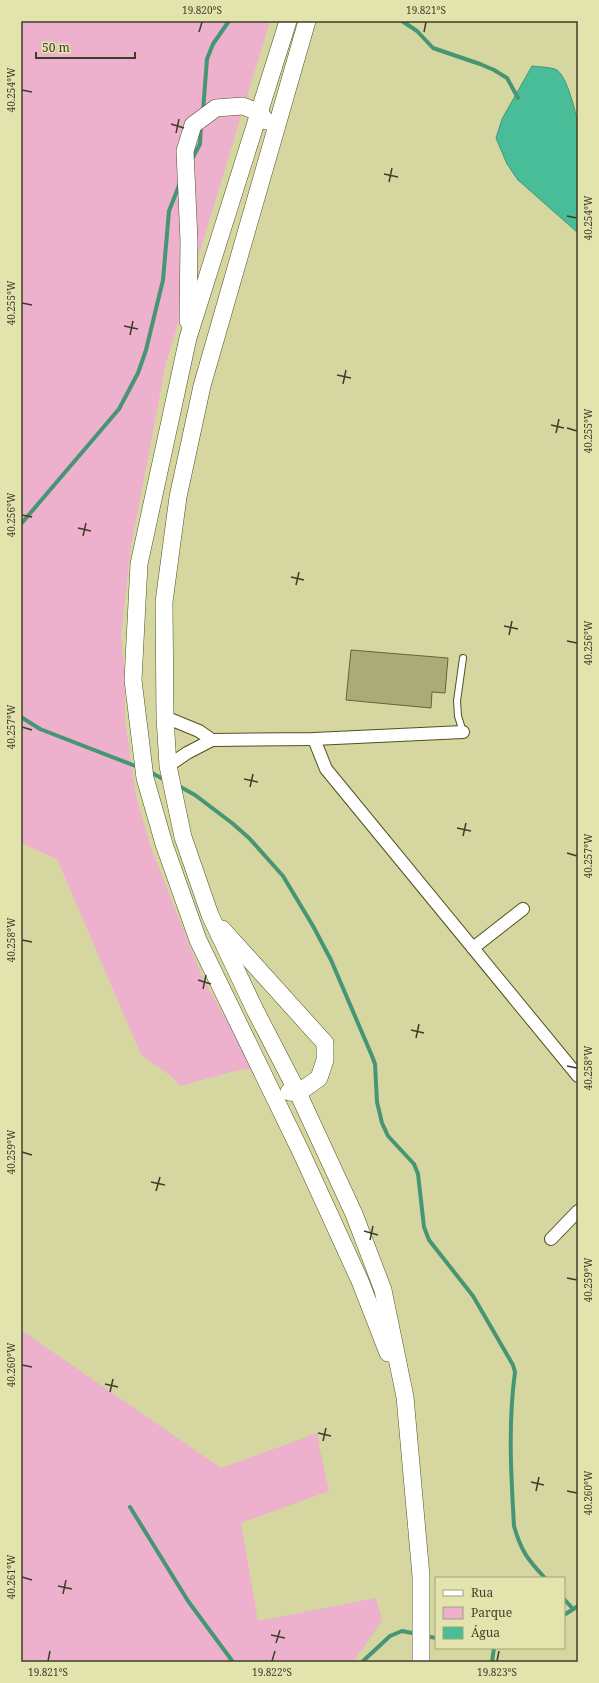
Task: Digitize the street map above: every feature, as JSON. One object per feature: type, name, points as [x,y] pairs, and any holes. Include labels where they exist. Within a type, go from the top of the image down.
[{"type":"main road","points":[[288,21],[188,338],[139,564],[133,680],[145,778],[164,844],[198,940],[301,1152],[356,1274],[405,1397]]},
{"type":"main road","points":[[307,21],[202,386],[178,497],[164,602],[165,717],[168,766],[183,837],[210,915],[255,1010],[298,1093],[354,1214],[383,1290],[405,1397],[421,1576],[420,1660]]},
{"type":"main road","points":[[188,338],[189,241],[184,151],[193,125],[216,108],[243,106],[260,112],[266,121],[267,132],[242,247]]},
{"type":"main road","points":[[210,915],[325,1043],[325,1060],[318,1078],[298,1093],[288,1092],[236,1018]]},
{"type":"street","points":[[165,717],[199,731],[212,740]]},
{"type":"street","points":[[168,766],[187,753],[212,740],[314,739],[463,732]]},
{"type":"street","points":[[314,739],[326,769],[578,1076]]},
{"type":"street","points":[[473,948],[523,909]]},
{"type":"street","points":[[551,1239],[578,1211]]},
{"type":"lane","points":[[463,658],[457,701],[458,716],[463,732]]},
{"type":"green space","points":[[21,21],[270,21],[166,363],[131,547],[121,636],[125,674],[125,720],[136,796],[151,848],[203,979],[254,1068],[235,1071],[180,1086],[171,1076],[141,1055],[57,859],[21,843]]},
{"type":"green space","points":[[21,1330],[221,1468],[318,1433],[319,1446],[329,1491],[241,1523],[258,1621],[376,1598],[382,1621],[353,1662],[21,1662]]},
{"type":"water","points":[[532,66],[554,69],[561,74],[567,86],[575,110],[578,123],[578,233],[518,180],[507,164],[496,138],[502,119]]},
{"type":"building","points":[[351,650],[448,658],[445,693],[432,692],[431,708],[346,700]]},
{"type":"waterway","points":[[203,111],[207,59],[213,44],[229,21]]},
{"type":"waterway","points":[[402,21],[417,31],[433,48],[480,64],[507,78],[518,98]]},
{"type":"waterway","points":[[191,161],[200,144],[201,126]]},
{"type":"waterway","points":[[21,524],[119,409],[138,373],[146,350],[163,280],[169,211],[180,183]]},
{"type":"waterway","points":[[21,717],[40,729],[138,767]]},
{"type":"waterway","points":[[150,772],[165,780]]},
{"type":"waterway","points":[[177,785],[195,795],[232,823],[249,838],[283,876],[313,926],[331,960],[375,1064],[377,1102],[382,1123],[388,1136],[414,1164],[418,1174],[424,1227],[429,1240],[473,1296],[513,1365],[515,1372],[511,1410],[511,1449],[514,1526],[519,1542],[526,1555],[544,1577]]},
{"type":"waterway","points":[[130,1507],[188,1601],[233,1662]]},
{"type":"waterway","points":[[565,1600],[573,1609]]},
{"type":"waterway","points":[[565,1614],[578,1606]]},
{"type":"waterway","points":[[362,1662],[390,1636],[402,1631],[417,1634]]},
{"type":"waterway","points":[[425,1636],[435,1638]]},
{"type":"waterway","points":[[492,1662],[494,1649]]}]
